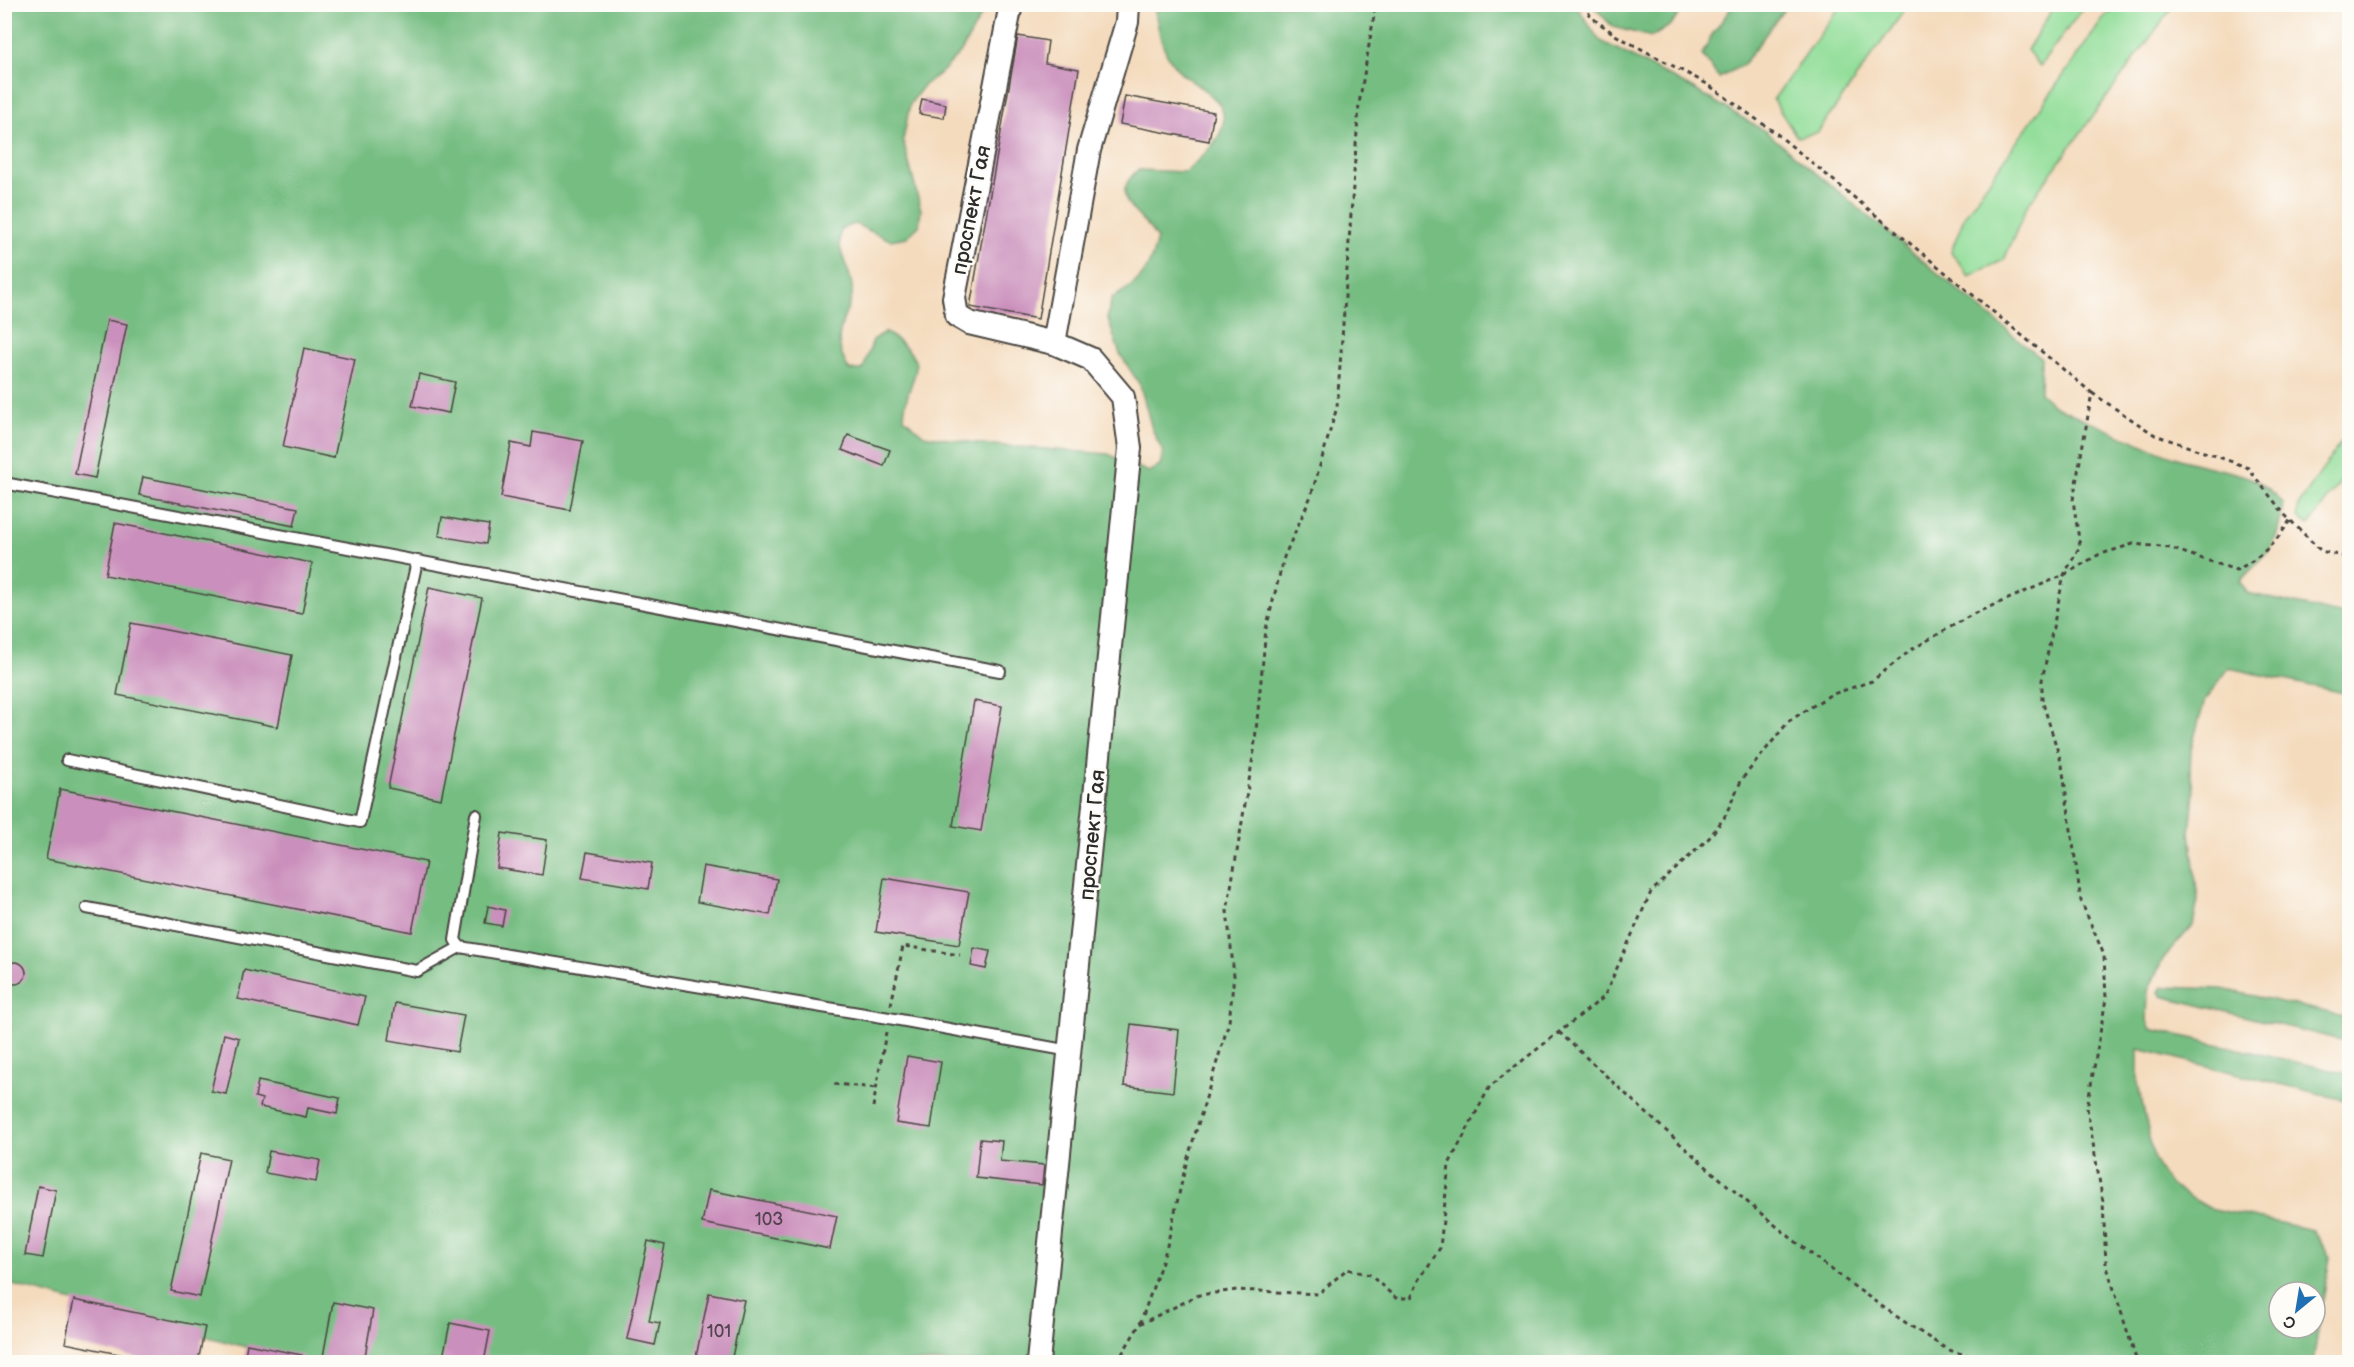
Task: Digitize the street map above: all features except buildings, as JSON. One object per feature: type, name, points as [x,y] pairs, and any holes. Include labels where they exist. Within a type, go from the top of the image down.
[{"type":"street","name":"проспект Гая","points":[[1011,4],[954,298],[957,316],[969,323],[1054,344],[1091,359],[1123,397],[1130,448],[1038,1362]]},
{"type":"street","points":[[1054,344],[1089,150],[1127,22],[1128,4]]},
{"type":"lane","points":[[4,483],[1000,671]]},
{"type":"lane","points":[[67,760],[360,822],[417,561]]},
{"type":"lane","points":[[460,947],[454,940],[476,815]]},
{"type":"lane","points":[[87,908],[417,971],[460,947],[889,1017],[1070,1051]]},
{"type":"path","points":[[1117,1362],[1140,1324],[1166,1250],[1186,1164],[1229,1022],[1234,975],[1227,911],[1254,751],[1266,629],[1284,557],[1311,496],[1337,407],[1359,104],[1376,4]]},
{"type":"path","points":[[1584,4],[1591,17],[1617,36],[1707,84],[1777,134],[2092,393],[2155,435],[2247,467],[2290,520],[2321,551],[2349,558]]},
{"type":"path","points":[[2092,393],[2073,500],[2080,546],[2064,575],[2042,681],[2042,700],[2062,765],[2081,901],[2104,955],[2106,999],[2087,1108],[2103,1202],[2106,1264],[2137,1362]]},
{"type":"path","points":[[1140,1324],[1199,1295],[1237,1290],[1318,1294],[1347,1269],[1370,1275],[1396,1298],[1411,1298],[1419,1280],[1440,1248],[1449,1164],[1490,1086],[1604,997],[1651,892],[1710,838],[1724,819],[1742,779],[1789,721],[1830,694],[1872,681],[1911,650],[1973,614],[2064,575],[2098,555],[2133,544],[2170,548],[2236,570],[2261,554],[2284,532],[2290,520]]},
{"type":"path","points":[[1559,1032],[1746,1203],[1875,1301],[1944,1348],[1978,1356],[1988,1362]]},
{"type":"path","points":[[834,1084],[877,1088]]},
{"type":"green space","points":[[1734,4],[1787,5],[1744,64],[1719,78],[1702,55],[1712,35]]},
{"type":"green space","points":[[4,5],[987,5],[961,52],[943,71],[924,85],[910,104],[903,140],[921,210],[919,226],[907,237],[890,240],[855,224],[842,228],[840,245],[852,286],[851,300],[839,335],[842,355],[849,370],[863,370],[873,340],[885,332],[902,344],[911,354],[916,371],[904,418],[924,435],[980,444],[1108,454],[1149,472],[1160,466],[1163,452],[1152,429],[1140,385],[1120,354],[1107,317],[1112,298],[1137,281],[1147,268],[1157,239],[1130,206],[1125,190],[1129,180],[1138,170],[1185,172],[1215,142],[1223,123],[1223,114],[1215,99],[1184,75],[1169,58],[1160,36],[1154,5],[1576,5],[1599,40],[1690,87],[1765,131],[2041,358],[2040,393],[2053,405],[2164,453],[2248,477],[2272,491],[2283,503],[2281,519],[2271,548],[2240,581],[2247,593],[2349,616],[2349,694],[2229,668],[2205,700],[2191,748],[2190,772],[2194,793],[2190,832],[2198,900],[2193,925],[2163,959],[2148,991],[2147,1021],[2151,1029],[2349,1074],[2349,1101],[2138,1049],[2138,1083],[2154,1159],[2169,1185],[2209,1208],[2313,1230],[2330,1257],[2326,1280],[2267,1280],[2267,1340],[2317,1340],[2313,1362],[302,1362],[5,1283]]},
{"type":"green space","points":[[1592,5],[1686,5],[1671,25],[1652,37],[1613,27]]},
{"type":"green space","points":[[1841,5],[1908,5],[1818,132],[1797,137],[1773,100]]},
{"type":"green space","points":[[2055,5],[2085,5],[2040,66],[2027,50]]},
{"type":"green space","points":[[2113,5],[2174,5],[2027,206],[2004,260],[1969,276],[1951,252],[1965,215]]},
{"type":"green space","points":[[2349,430],[2349,469],[2309,525],[2298,518],[2298,506]]},
{"type":"green space","points":[[2162,987],[2222,989],[2349,1017],[2349,1042],[2162,996],[2159,992]]}]
